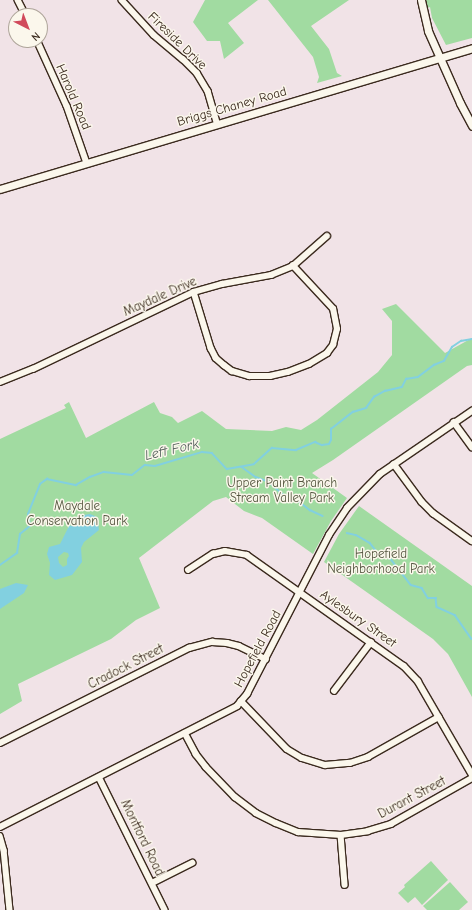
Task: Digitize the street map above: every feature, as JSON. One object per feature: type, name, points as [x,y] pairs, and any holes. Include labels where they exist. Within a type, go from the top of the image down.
[{"type":"main road","points":[[421,0],[428,31],[460,103],[472,126]]},
{"type":"main road","name":"Briggs Chaney Road","points":[[0,189],[440,56],[472,48]]},
{"type":"street","name":"Fireside Drive","points":[[122,0],[154,35],[197,73],[208,91],[217,124]]},
{"type":"street","name":"Harold Road","points":[[41,48],[67,106],[87,162]]},
{"type":"street","name":"Maydale Drive","points":[[0,382],[33,369],[194,292],[222,284],[271,275],[293,266],[327,236]]},
{"type":"street","points":[[194,292],[211,348],[224,365],[232,371],[249,376],[270,376],[288,372],[308,364],[326,353],[333,345],[337,329],[333,309],[293,266]]},
{"type":"street","name":"Hopefield Road","points":[[0,827],[226,713],[241,701],[247,694],[266,659],[329,535],[347,508],[368,485],[394,464],[472,411]]},
{"type":"street","points":[[454,422],[472,447]]},
{"type":"street","points":[[394,464],[422,502],[433,513],[472,541]]},
{"type":"street","name":"Aylesbury Street","points":[[188,570],[213,554],[225,551],[240,553],[256,560],[371,642],[412,673],[472,774]]},
{"type":"street","points":[[334,691],[371,642]]},
{"type":"street","name":"Cradock Street","points":[[0,743],[189,648],[208,643],[227,643],[240,646],[266,659]]},
{"type":"street","points":[[241,701],[288,749],[302,758],[325,765],[350,763],[368,757],[439,717]]},
{"type":"street","name":"Durant Street","points":[[185,733],[196,754],[206,767],[235,797],[256,813],[298,832],[341,836],[368,831],[391,824],[472,778]]},
{"type":"street","name":"Montford Road","points":[[99,776],[165,910]]},
{"type":"street","points":[[0,836],[4,850],[10,910]]},
{"type":"street","points":[[341,836],[345,885]]},
{"type":"street","points":[[152,883],[192,863]]},
{"type":"green space","points":[[205,0],[258,0],[228,23],[244,43],[224,59],[220,41],[207,41],[193,22]]},
{"type":"green space","points":[[268,0],[349,0],[311,26],[329,49],[337,73],[342,76],[317,83],[319,77],[313,57]]},
{"type":"green space","points":[[423,0],[472,0],[472,38],[446,45],[432,18],[430,7],[425,9]]},
{"type":"green space","name":"Maydale Conservation Park","points":[[396,304],[445,353],[472,338],[472,365],[467,366],[333,460],[312,473],[347,498],[331,521],[313,554],[262,518],[244,511],[226,497],[213,501],[139,558],[160,608],[136,620],[111,639],[18,684],[22,701],[0,714],[0,439],[66,408],[64,405],[69,402],[86,438],[154,402],[160,413],[172,417],[178,423],[202,411],[226,429],[272,431],[286,427],[301,430],[317,420],[378,372],[392,355],[392,321],[382,309]]},
{"type":"green space","name":"Hopefield Neighborhood Park","points":[[359,506],[472,586],[472,697],[448,654],[433,639],[324,562],[339,534]]},
{"type":"green space","points":[[431,861],[448,880],[422,905],[415,897],[408,903],[398,893],[405,887],[404,885]]},
{"type":"green space","points":[[450,882],[468,902],[459,910],[427,910],[423,906]]},
{"type":"water","points":[[90,514],[97,517],[99,530],[84,542],[81,548],[82,562],[72,575],[55,580],[49,575],[50,563],[47,554],[49,547],[60,544],[69,526],[76,525],[84,515]],"holes":[[[64,552],[68,553],[69,556],[67,559],[67,565],[63,567],[59,563],[58,557]]]},
{"type":"water","points":[[16,583],[28,585],[24,593],[0,609],[0,589]]},
{"type":"waterway","name":"Left Fork","points":[[0,565],[17,553],[20,534],[30,526],[28,514],[40,484],[47,479],[76,485],[90,477],[104,472],[132,475],[145,465],[155,466],[202,452],[212,453],[227,469],[254,464],[272,448],[296,450],[315,442],[322,445],[329,444],[331,440],[331,429],[353,412],[366,408],[374,397],[385,391],[402,387],[406,379],[418,377],[434,365],[444,361],[452,347],[461,341],[472,339]]},
{"type":"waterway","points":[[242,467],[256,477],[269,482],[284,495],[300,502],[310,510],[323,516]]},
{"type":"waterway","points":[[347,533],[356,535],[370,543],[378,553],[390,558],[411,585],[422,588],[428,598],[436,598],[437,607],[455,615],[472,639]]},
{"type":"park label","name":"Upper Paint Branch Stream Valley Park","points":[[282,492]]}]
